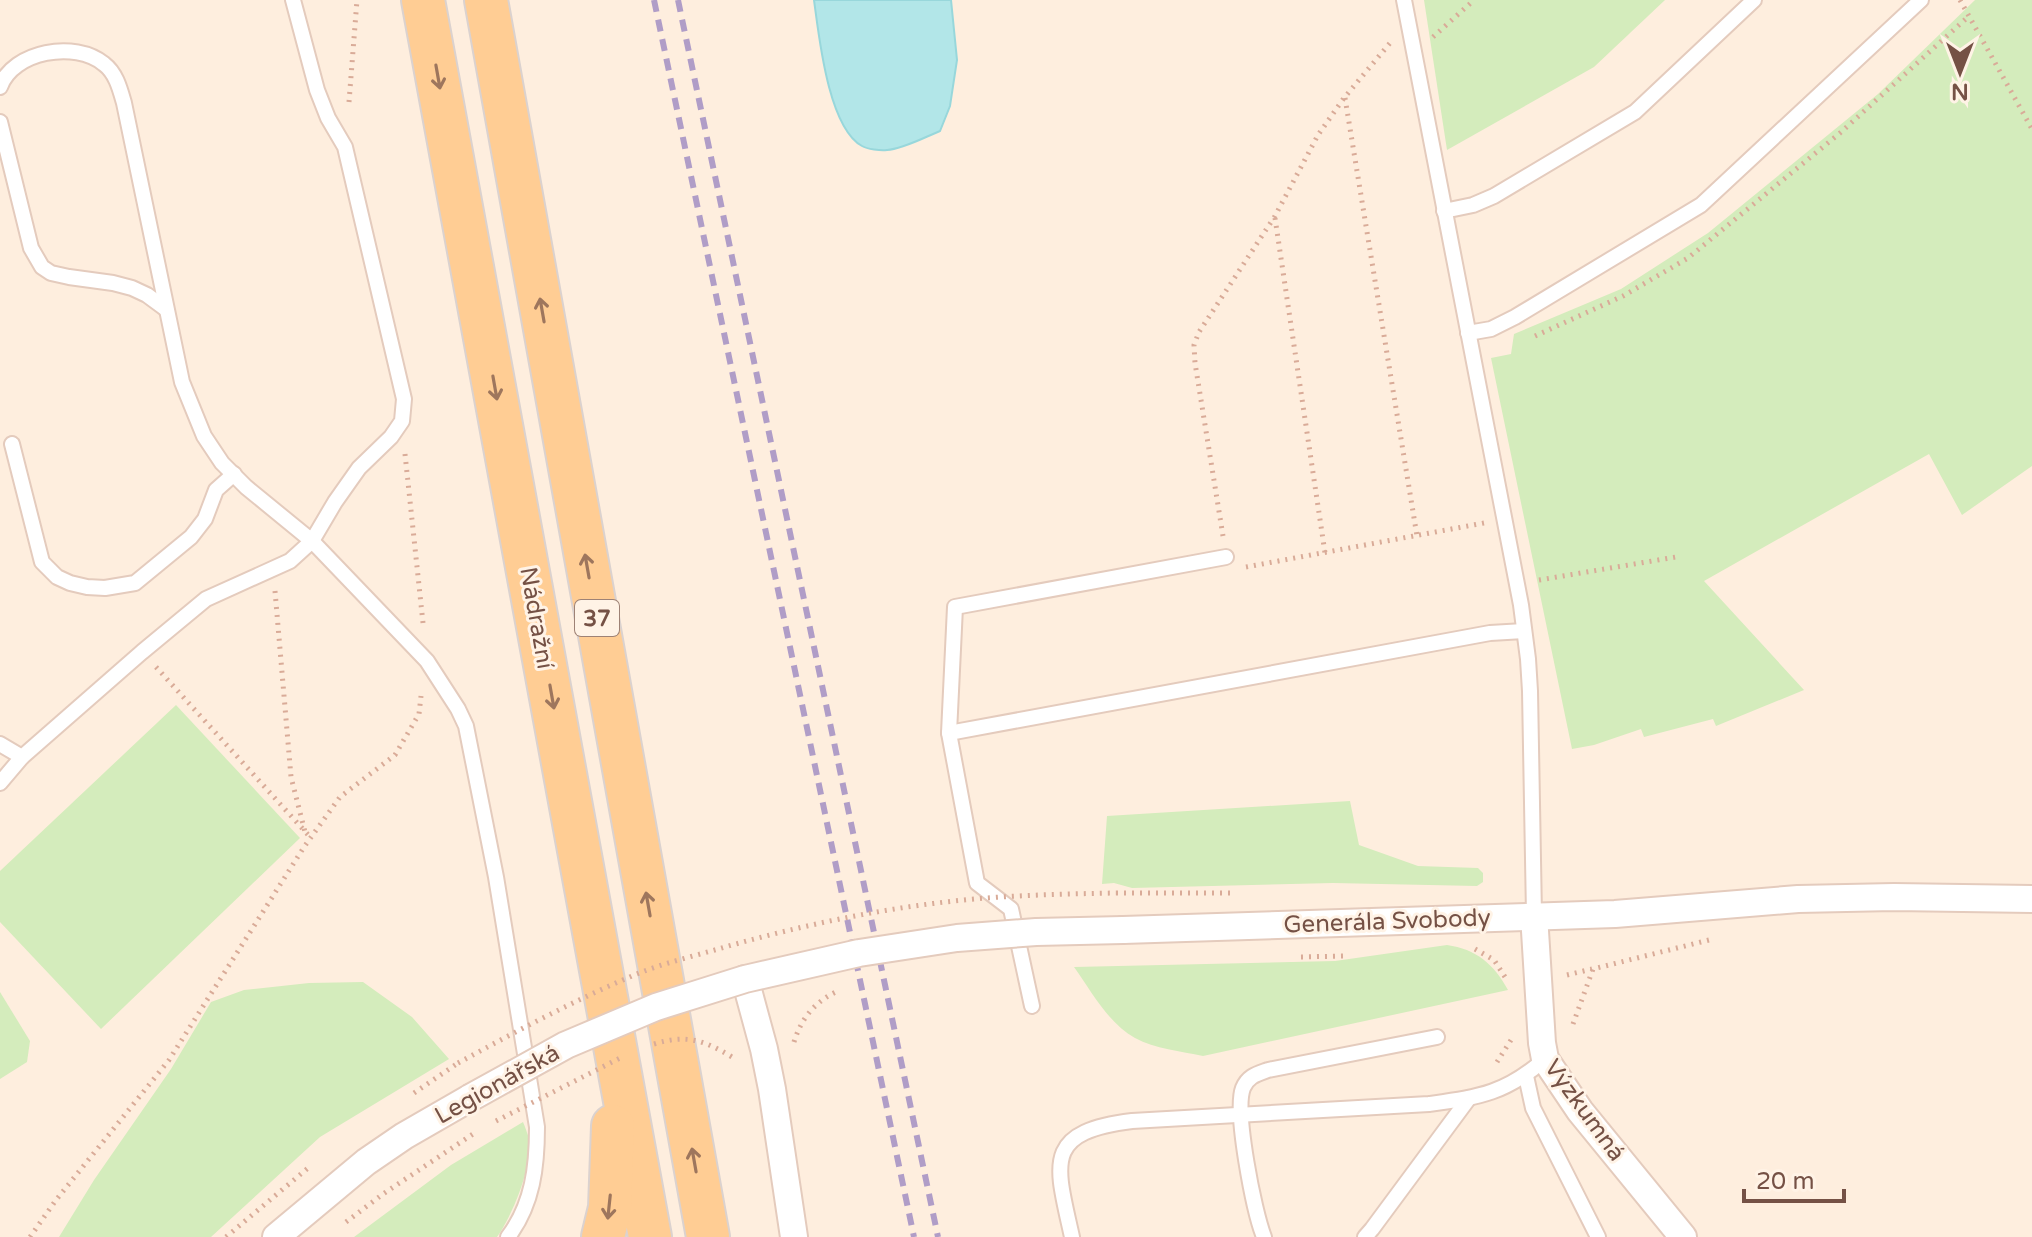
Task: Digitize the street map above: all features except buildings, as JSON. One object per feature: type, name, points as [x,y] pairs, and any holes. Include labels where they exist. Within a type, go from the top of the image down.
[{"type":"main road","name":"Nádražní","points":[[423,0],[631,1048],[650,1237]]},
{"type":"main road","name":"37","points":[[486,0],[708,1237]]},
{"type":"main road","points":[[603,1237],[610,1208],[631,1048]]},
{"type":"street","name":"Generála Svobody","points":[[745,979],[859,953],[957,938],[1036,932],[1615,914],[1798,899],[2032,899]]},
{"type":"street","name":"Výzkumná","points":[[1534,915],[1542,1043],[1536,1068],[1580,1111],[1683,1237]]},
{"type":"street","name":"Legionářská","points":[[276,1237],[366,1162],[404,1136],[566,1045],[656,1007],[745,979]]},
{"type":"street","points":[[745,979],[772,1089],[794,1237]]},
{"type":"lane","points":[[0,783],[22,757],[206,599],[290,561],[312,541],[359,468],[391,437],[402,421],[404,399],[345,147],[328,118],[317,90],[293,0]]},
{"type":"lane","points":[[1404,0],[1524,631],[1530,691],[1534,915]]},
{"type":"lane","points":[[1444,211],[1473,205],[1494,196],[1635,112],[1754,0]]},
{"type":"lane","points":[[1468,333],[1491,329],[1515,317],[1701,205],[1921,0]]},
{"type":"lane","points":[[0,87],[13,67],[42,54],[77,53],[91,56],[113,74],[124,103],[182,382],[204,436],[222,463],[246,487],[312,541],[427,661],[466,726],[496,877],[537,1127],[537,1152],[530,1195],[508,1237]]},
{"type":"lane","points":[[0,122],[31,248],[42,267],[51,273],[132,288],[166,309]]},
{"type":"lane","points":[[12,444],[42,562],[57,577],[87,587],[105,588],[135,583],[191,537],[205,519],[216,490],[234,474]]},
{"type":"lane","points":[[1032,1006],[1011,909],[977,883],[949,733],[955,607],[1226,557]]},
{"type":"lane","points":[[949,733],[1490,633],[1524,631]]},
{"type":"lane","points":[[0,744],[22,757]]},
{"type":"lane","points":[[1264,1237],[1247,1164],[1242,1114],[1242,1090],[1253,1075],[1437,1037]]},
{"type":"lane","points":[[1072,1237],[1059,1172],[1062,1155],[1071,1140],[1087,1130],[1104,1124],[1132,1121],[1429,1104],[1495,1091],[1536,1068]]},
{"type":"lane","points":[[1536,1068],[1533,1108],[1598,1237]]},
{"type":"lane","points":[[1365,1237],[1469,1098]]},
{"type":"path","points":[[345,147],[357,0]]},
{"type":"path","points":[[1415,55],[1474,0]]},
{"type":"path","points":[[1960,0],[2032,129]]},
{"type":"path","points":[[1408,21],[1344,98],[1318,135],[1275,216],[1199,332],[1194,345],[1226,557],[1227,562],[1237,568],[1505,519]]},
{"type":"path","points":[[1344,98],[1417,536]]},
{"type":"path","points":[[1275,216],[1325,553]]},
{"type":"path","points":[[30,1237],[56,1200],[169,1060],[340,797],[395,755],[419,714],[427,661],[402,421]]},
{"type":"path","points":[[1516,582],[1647,564],[1676,557]]},
{"type":"path","points":[[273,569],[291,777],[305,832]]},
{"type":"path","points":[[142,652],[311,838]]},
{"type":"path","points":[[1561,976],[1724,936]]},
{"type":"path","points":[[1571,1037],[1573,1023],[1593,969]]},
{"type":"path","points":[[794,1042],[799,1027],[818,1003],[847,988]]},
{"type":"path","points":[[1469,1098],[1467,1084],[1490,1071],[1503,1056],[1513,1030]]},
{"type":"path","points":[[494,1123],[631,1048],[666,1040],[695,1039],[717,1047],[732,1057]]},
{"type":"path","points":[[343,1224],[480,1130]]},
{"type":"green space","points":[[1424,0],[1665,0],[1594,67],[1447,150]]},
{"type":"green space","points":[[1975,0],[2032,0],[2032,466],[1962,515],[1929,454],[1704,581],[1804,690],[1716,726],[1713,719],[1644,737],[1641,729],[1572,749],[1491,358],[1511,354],[1514,334],[1621,289],[1708,233],[1878,94]]},
{"type":"green space","points":[[176,705],[300,838],[101,1029],[0,922],[0,871]]},
{"type":"green space","points":[[1350,801],[1359,845],[1418,866],[1478,868],[1483,873],[1483,882],[1477,886],[1333,883],[1132,888],[1114,883],[1102,884],[1107,816]]},
{"type":"green space","points":[[1447,945],[1467,950],[1483,959],[1508,990],[1203,1056],[1151,1045],[1125,1032],[1101,1006],[1074,967],[1335,961]]},
{"type":"green space","points":[[363,982],[412,1017],[449,1059],[320,1137],[211,1237],[59,1237],[94,1180],[171,1069],[211,1002],[244,990],[309,983]]},
{"type":"green space","points":[[0,992],[30,1041],[27,1062],[0,1079]]},
{"type":"green space","points":[[523,1122],[529,1140],[528,1164],[515,1204],[497,1237],[354,1237],[451,1165]]},
{"type":"water","points":[[814,0],[951,0],[957,60],[950,106],[940,131],[907,145],[884,150],[864,147],[850,136],[833,101],[827,79]]},
{"type":"railway","points":[[654,0],[914,1237]]},
{"type":"railway","points":[[678,0],[938,1237]]}]
